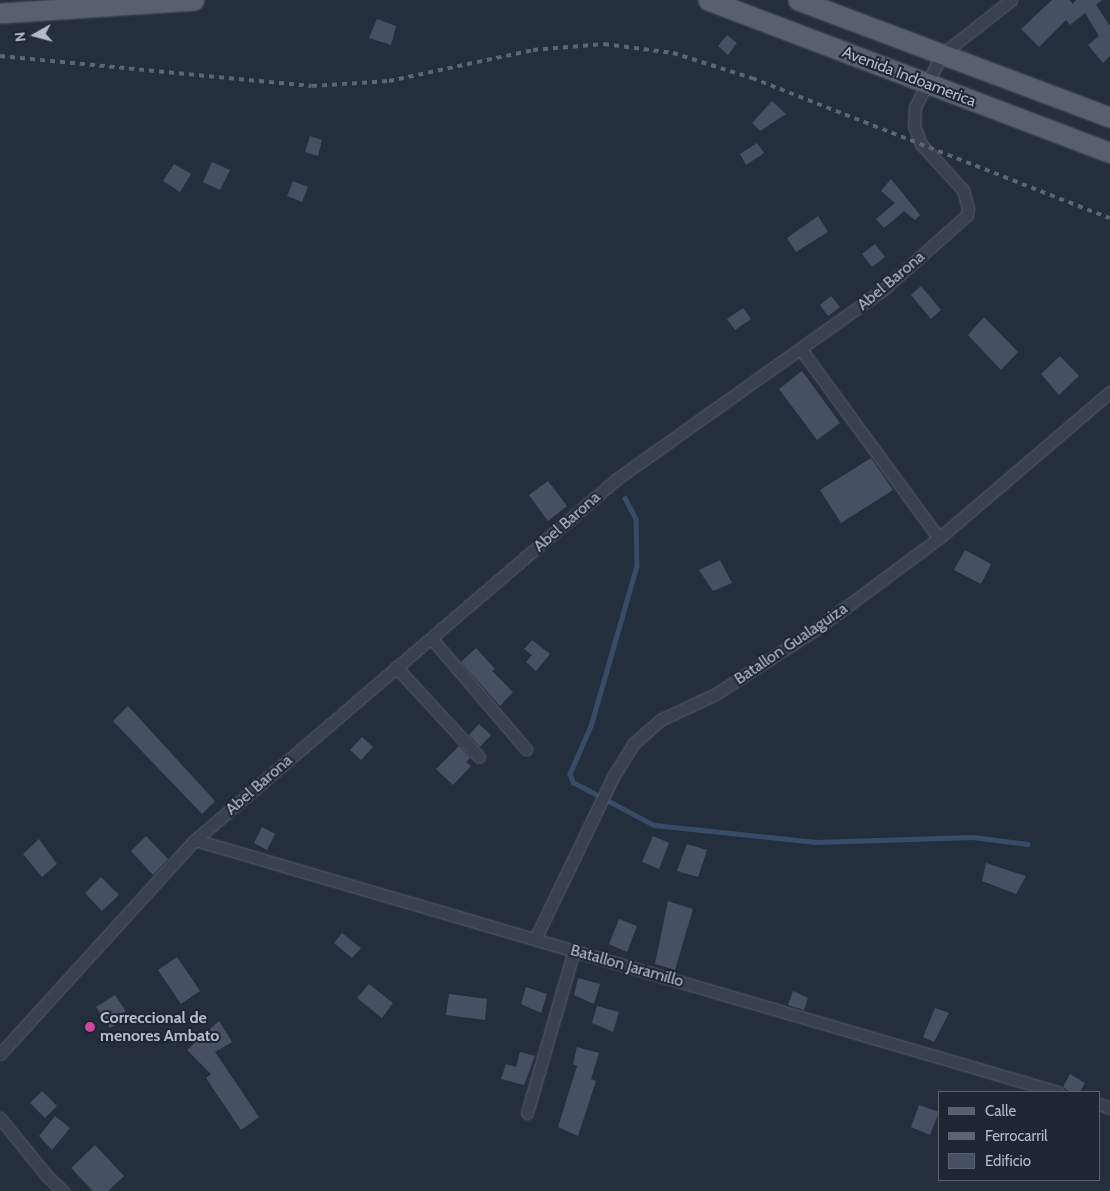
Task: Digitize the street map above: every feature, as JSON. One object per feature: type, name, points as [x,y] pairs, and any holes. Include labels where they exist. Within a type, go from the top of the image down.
[{"type":"main road","points":[[0,14],[194,0]]},
{"type":"main road","name":"Avenida Indoamerica","points":[[708,0],[1110,153]]},
{"type":"main road","name":"Avenida Indoamerica","points":[[798,0],[1110,117]]},
{"type":"street","name":"Abel Barona","points":[[0,1054],[195,840],[636,464],[689,425],[802,351],[885,288],[967,215],[968,208],[963,190],[920,144],[914,126],[915,107],[942,54],[1011,0]]},
{"type":"street","points":[[802,351],[939,538]]},
{"type":"street","name":"Batallon Gualaguiza","points":[[535,939],[614,775],[634,743],[662,720],[714,695],[816,630],[939,538],[1110,392]]},
{"type":"street","points":[[432,639],[526,749]]},
{"type":"street","points":[[396,667],[480,757]]},
{"type":"street","name":"Batallon Jaramillo","points":[[195,840],[1055,1091]]},
{"type":"street","points":[[527,1113],[574,950]]},
{"type":"street","points":[[0,1118],[48,1177],[63,1191]]},
{"type":"building","points":[[1052,0],[1069,0],[1073,4],[1076,0],[1102,0],[1096,5],[1110,26],[1110,56],[1103,63],[1088,45],[1099,36],[1085,13],[1070,25],[1066,20],[1039,47],[1021,29]]},
{"type":"building","points":[[377,19],[396,26],[391,45],[369,38]]},
{"type":"building","points":[[727,35],[737,43],[728,55],[718,46]]},
{"type":"building","points":[[772,101],[786,114],[760,131],[752,123]]},
{"type":"building","points":[[310,136],[322,140],[318,156],[305,152]]},
{"type":"building","points":[[757,143],[764,153],[746,165],[740,154]]},
{"type":"building","points":[[212,162],[230,170],[220,190],[203,182]]},
{"type":"building","points":[[174,164],[191,174],[180,192],[163,181]]},
{"type":"building","points":[[891,179],[920,215],[915,220],[904,211],[884,228],[876,219],[895,203],[881,191]]},
{"type":"building","points":[[293,181],[308,187],[302,202],[287,196]]},
{"type":"building","points":[[818,216],[828,232],[796,252],[787,238]]},
{"type":"building","points":[[875,244],[885,257],[872,267],[862,254]]},
{"type":"building","points":[[921,286],[941,310],[931,319],[911,295]]},
{"type":"building","points":[[831,296],[840,307],[828,316],[820,305]]},
{"type":"building","points":[[743,308],[751,319],[735,330],[727,319]]},
{"type":"building","points":[[984,317],[1018,352],[1001,370],[968,335]]},
{"type":"building","points":[[1060,356],[1079,376],[1059,395],[1041,374]]},
{"type":"building","points":[[802,371],[840,423],[817,440],[779,389]]},
{"type":"building","points":[[871,458],[893,490],[841,523],[820,490]]},
{"type":"building","points":[[548,481],[567,506],[548,521],[529,495]]},
{"type":"building","points":[[965,550],[991,564],[981,584],[954,570]]},
{"type":"building","points":[[720,560],[732,583],[713,591],[699,570]]},
{"type":"building","points":[[532,640],[550,654],[536,671],[526,662],[532,655],[524,649]]},
{"type":"building","points":[[476,648],[495,669],[492,671],[513,692],[500,706],[461,662]]},
{"type":"building","points":[[128,706],[215,801],[202,814],[113,721]]},
{"type":"building","points":[[479,724],[491,735],[480,747],[469,735]]},
{"type":"building","points":[[362,737],[373,747],[361,760],[350,750]]},
{"type":"building","points":[[459,746],[470,758],[466,762],[471,766],[453,785],[436,769]]},
{"type":"building","points":[[262,827],[275,834],[267,850],[254,843]]},
{"type":"building","points":[[146,836],[168,859],[153,875],[131,851]]},
{"type":"building","points":[[653,836],[669,843],[659,869],[642,862]]},
{"type":"building","points":[[39,839],[57,864],[42,877],[23,854]]},
{"type":"building","points":[[687,844],[707,850],[698,877],[677,871]]},
{"type":"building","points":[[986,863],[1026,876],[1016,894],[982,881]]},
{"type":"building","points":[[101,877],[119,895],[102,911],[85,893]]},
{"type":"building","points":[[668,901],[693,909],[675,970],[655,964]]},
{"type":"building","points":[[619,919],[637,926],[627,952],[609,944]]},
{"type":"building","points":[[342,933],[361,948],[352,958],[334,943]]},
{"type":"building","points":[[177,957],[200,991],[181,1004],[158,970]]},
{"type":"building","points":[[578,978],[600,984],[594,1004],[574,995]]},
{"type":"building","points":[[369,984],[393,1003],[382,1018],[357,998]]},
{"type":"building","points":[[526,987],[547,994],[541,1013],[521,1004]]},
{"type":"building","points":[[793,991],[808,998],[804,1010],[788,1005]]},
{"type":"building","points":[[449,994],[487,999],[485,1020],[446,1015]]},
{"type":"building","points":[[115,995],[129,1016],[110,1028],[96,1007]]},
{"type":"building","points":[[597,1006],[619,1012],[613,1032],[592,1023]]},
{"type":"building","points":[[935,1008],[949,1013],[934,1042],[923,1037]]},
{"type":"building","points":[[219,1021],[232,1042],[215,1052],[259,1117],[241,1130],[206,1078],[211,1074],[187,1050]]},
{"type":"building","points":[[577,1047],[599,1053],[591,1079],[596,1081],[578,1136],[558,1127],[577,1066],[573,1064]]},
{"type":"building","points":[[520,1052],[535,1056],[524,1085],[501,1079],[506,1064],[516,1067]]},
{"type":"building","points":[[1070,1074],[1085,1083],[1081,1091],[1069,1091],[1063,1087]]},
{"type":"building","points":[[42,1091],[57,1106],[45,1118],[30,1103]]},
{"type":"building","points":[[919,1105],[938,1112],[930,1135],[911,1127]]},
{"type":"building","points":[[55,1116],[70,1128],[52,1150],[39,1136]]},
{"type":"building","points":[[95,1145],[124,1176],[108,1191],[93,1191],[71,1168]]},
{"type":"waterway","points":[[625,498],[636,519],[637,566],[591,726],[570,774],[573,782],[654,825],[816,842],[973,837],[1028,844]]},
{"type":"railway","points":[[0,56],[312,86],[389,81],[533,50],[604,44],[673,53],[752,78],[1110,218]]},
{"type":"place","name":"Correccional de menores Ambato","points":[[90,1027]]}]
